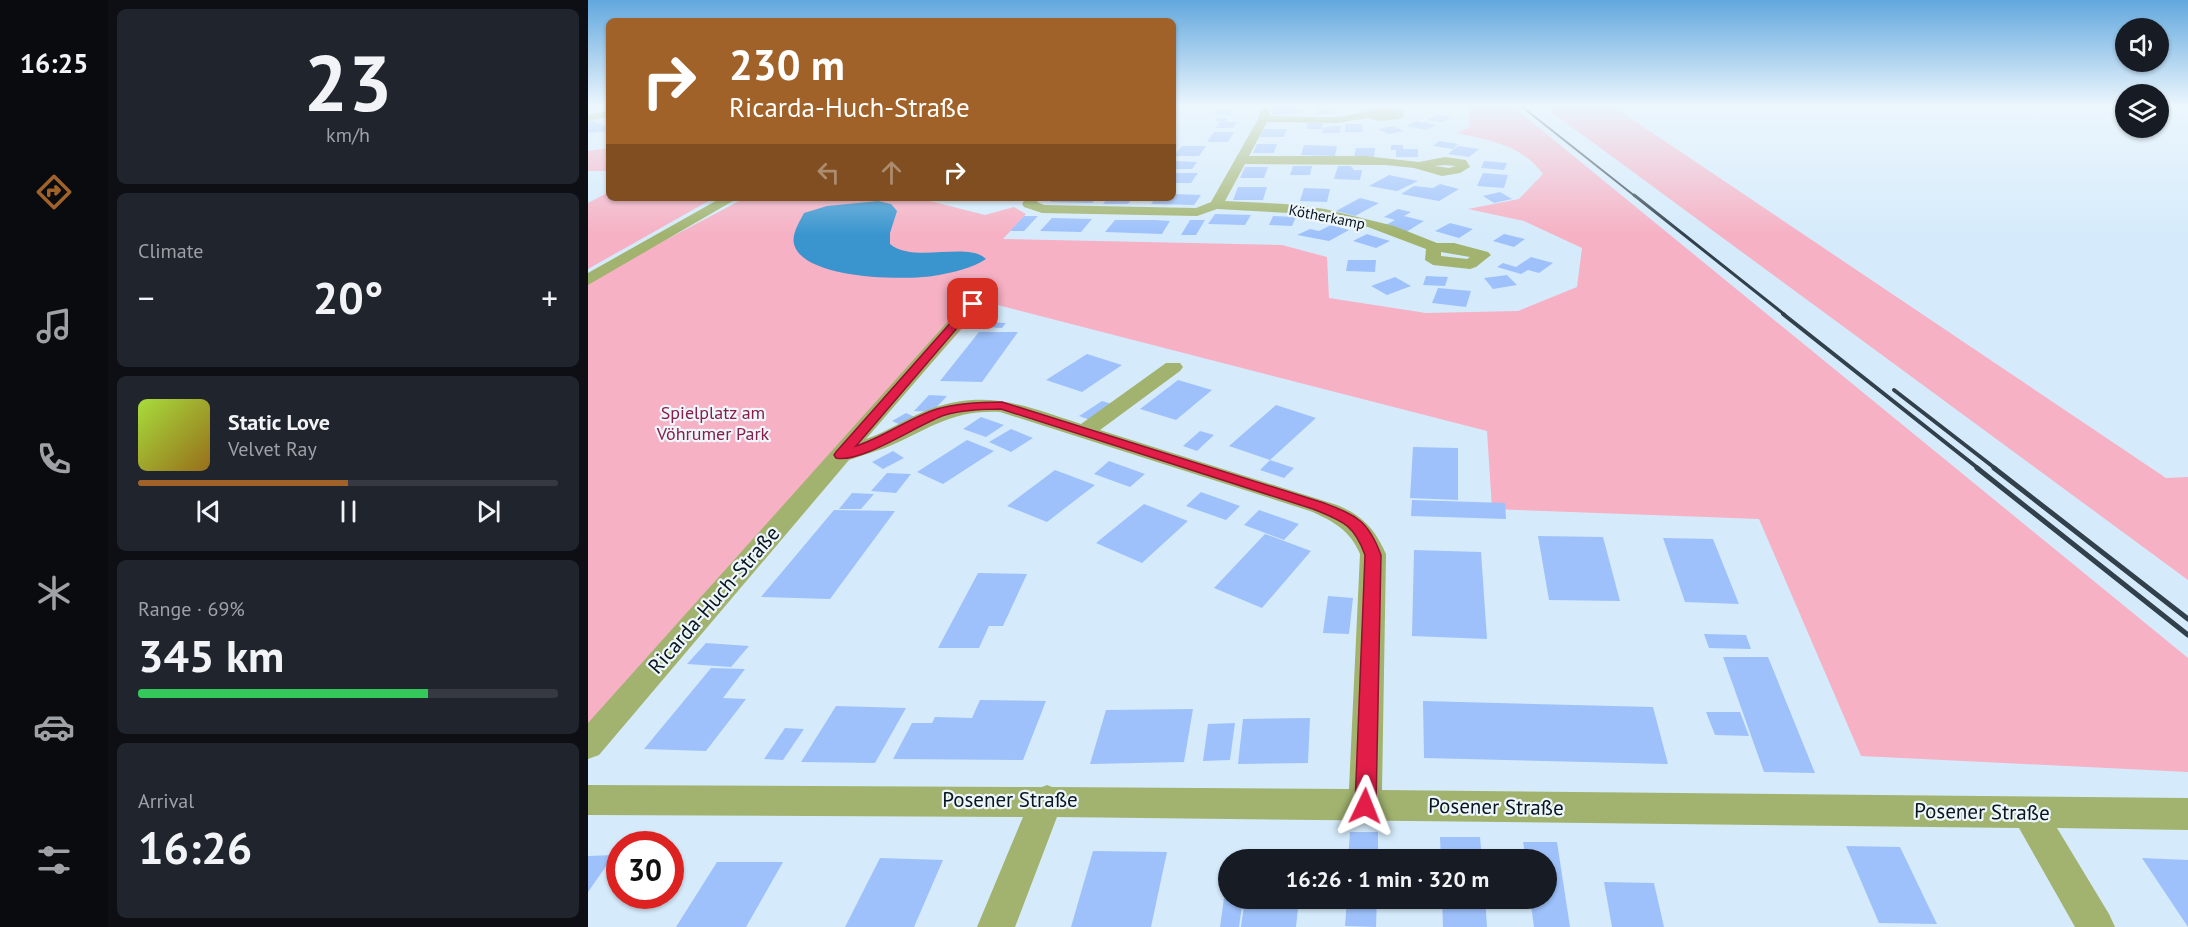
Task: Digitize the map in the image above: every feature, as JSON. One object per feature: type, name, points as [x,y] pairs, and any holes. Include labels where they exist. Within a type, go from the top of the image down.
[{"type":"street","points":[[1216,205],[1247,148]]},
{"type":"street","points":[[1240,160],[1387,161],[1421,165]]},
{"type":"street","points":[[588,280],[726,201]]},
{"type":"street","name":"Kötherkamp","points":[[1032,201],[1029,204],[1042,209],[1197,212],[1216,205],[1309,210],[1410,236],[1434,247]]},
{"type":"street","name":"Ricarda-Huch-Straße","points":[[588,745],[973,304]]},
{"type":"street","points":[[1085,431],[1173,367]]},
{"type":"street","points":[[841,455],[878,443],[939,413],[976,405],[1002,406],[1318,506],[1346,517],[1365,534],[1373,555],[1365,806]]},
{"type":"street","name":"Posener Straße","points":[[588,800],[1047,800],[1365,806],[2188,814]]},
{"type":"street","points":[[996,927],[1047,800]]},
{"type":"street","points":[[2029,813],[2096,927]]},
{"type":"green space","points":[[606,148],[606,171],[588,171],[588,151]]},
{"type":"green space","name":"Spielplatz am Vöhrumer Park","points":[[1511,148],[1564,148],[2188,658],[2188,772],[1861,756],[1759,519],[1492,509],[1487,431],[986,302],[588,747],[588,281],[739,201],[930,201],[985,215],[1014,207],[1026,214],[1003,239],[1282,245],[1327,257],[1329,298],[1426,313],[1518,311],[1577,287],[1582,248],[1524,221],[1468,209],[1519,199],[1543,174],[1535,164]]},
{"type":"green space","points":[[1601,148],[1675,148],[2166,478],[2188,477],[2188,580]]},
{"type":"green space","points":[[606,194],[606,201],[709,201],[588,269],[588,203]]},
{"type":"water","points":[[878,201],[891,204],[897,211],[890,233],[890,244],[900,250],[926,253],[967,252],[978,254],[986,259],[957,271],[925,277],[861,276],[819,266],[804,258],[795,247],[794,234],[804,213],[827,206]]},
{"type":"building","points":[[1180,148],[1204,148],[1199,156],[1176,156]]},
{"type":"building","points":[[1255,148],[1276,148],[1274,153],[1253,153]]},
{"type":"building","points":[[1303,148],[1337,148],[1335,156],[1301,155]]},
{"type":"building","points":[[1356,148],[1375,148],[1374,157],[1354,157]]},
{"type":"building","points":[[1455,148],[1479,149],[1469,157],[1448,154]]},
{"type":"building","points":[[1418,149],[1418,157],[1396,157],[1396,150],[1391,150]]},
{"type":"building","points":[[1176,161],[1197,162],[1192,169],[1176,169]]},
{"type":"building","points":[[1484,161],[1507,163],[1504,170],[1481,168]]},
{"type":"building","points":[[1293,166],[1312,166],[1310,175],[1290,175]]},
{"type":"building","points":[[1338,166],[1351,166],[1354,170],[1362,170],[1360,180],[1334,179]]},
{"type":"building","points":[[1245,167],[1268,167],[1264,178],[1240,178]]},
{"type":"building","points":[[1176,173],[1198,173],[1191,183],[1176,183]]},
{"type":"building","points":[[1483,173],[1508,175],[1504,188],[1477,186]]},
{"type":"building","points":[[1389,175],[1418,181],[1397,191],[1369,186]]},
{"type":"building","points":[[1440,184],[1459,189],[1439,201],[1401,194],[1414,186],[1433,188]]},
{"type":"building","points":[[1238,187],[1267,187],[1263,200],[1233,200]]},
{"type":"building","points":[[1304,188],[1330,189],[1327,202],[1300,201]]},
{"type":"building","points":[[1500,192],[1512,199],[1494,203],[1483,196]]},
{"type":"building","points":[[1176,194],[1201,195],[1194,205],[1151,204],[1154,201],[1176,201]]},
{"type":"building","points":[[1360,198],[1379,203],[1355,216],[1336,211]]},
{"type":"building","points":[[1051,201],[1094,201],[1092,203]]},
{"type":"building","points":[[1106,201],[1130,201],[1128,204],[1103,204]]},
{"type":"building","points":[[1398,209],[1411,212],[1404,216],[1424,221],[1406,232],[1384,226],[1395,220],[1384,217]]},
{"type":"building","points":[[1215,214],[1251,215],[1245,225],[1208,224]]},
{"type":"building","points":[[1024,216],[1038,216],[1024,231],[1010,231]]},
{"type":"building","points":[[1273,216],[1296,217],[1292,226],[1269,225]]},
{"type":"building","points":[[1052,218],[1092,219],[1081,232],[1040,231]]},
{"type":"building","points":[[1115,220],[1170,221],[1162,234],[1105,232]]},
{"type":"building","points":[[1190,220],[1205,220],[1196,235],[1181,235]]},
{"type":"building","points":[[1450,223],[1473,229],[1459,238],[1435,231]]},
{"type":"building","points":[[1331,225],[1349,230],[1329,241],[1297,235],[1310,229],[1319,231]]},
{"type":"building","points":[[1367,234],[1390,241],[1376,248],[1353,241]]},
{"type":"building","points":[[1504,234],[1525,239],[1514,247],[1493,241]]},
{"type":"building","points":[[1531,257],[1553,263],[1539,273],[1528,270],[1521,274],[1497,267],[1503,263],[1516,267]]},
{"type":"building","points":[[1348,260],[1376,260],[1375,272],[1346,271]]},
{"type":"building","points":[[1507,275],[1517,285],[1493,289],[1484,278]]},
{"type":"building","points":[[1426,276],[1448,277],[1445,286],[1423,285]]},
{"type":"building","points":[[1395,277],[1411,286],[1387,295],[1371,286]]},
{"type":"building","points":[[1438,288],[1471,291],[1466,307],[1432,303]]},
{"type":"building","points":[[989,322],[1006,323],[1002,328],[985,327]]},
{"type":"building","points":[[979,332],[1018,332],[982,382],[940,381]]},
{"type":"building","points":[[1087,354],[1122,365],[1082,392],[1046,380]]},
{"type":"building","points":[[1178,380],[1212,390],[1176,420],[1140,409]]},
{"type":"building","points":[[929,395],[947,396],[932,412],[914,411]]},
{"type":"building","points":[[1102,401],[1115,405],[1093,421],[1079,416]]},
{"type":"building","points":[[1276,405],[1316,418],[1270,460],[1229,446]]},
{"type":"building","points":[[906,413],[917,418],[903,426],[892,421]]},
{"type":"building","points":[[981,417],[1004,425],[986,437],[963,429]]},
{"type":"building","points":[[1011,429],[1033,438],[1011,452],[989,442]]},
{"type":"building","points":[[1200,431],[1214,435],[1197,451],[1183,446]]},
{"type":"building","points":[[967,440],[994,451],[943,484],[917,472]]},
{"type":"building","points":[[1413,447],[1458,448],[1458,500],[1410,498]]},
{"type":"building","points":[[893,451],[904,458],[883,469],[872,462]]},
{"type":"building","points":[[1270,460],[1294,468],[1284,478],[1260,470]]},
{"type":"building","points":[[1109,461],[1145,474],[1130,487],[1094,474]]},
{"type":"building","points":[[1055,470],[1095,485],[1047,522],[1007,506]]},
{"type":"building","points":[[887,473],[911,474],[896,493],[871,491]]},
{"type":"building","points":[[1201,492],[1240,506],[1226,520],[1186,506]]},
{"type":"building","points":[[852,493],[874,494],[861,509],[839,509]]},
{"type":"building","points":[[1412,500],[1505,503],[1506,519],[1411,516]]},
{"type":"building","points":[[1144,504],[1188,521],[1142,563],[1096,543]]},
{"type":"building","points":[[834,510],[895,511],[830,599],[761,597]]},
{"type":"building","points":[[1259,510],[1299,524],[1284,540],[1244,525]]},
{"type":"building","points":[[1265,534],[1311,551],[1262,608],[1214,588]]},
{"type":"building","points":[[1538,536],[1603,537],[1620,601],[1549,600]]},
{"type":"building","points":[[1663,538],[1713,539],[1739,604],[1685,602]]},
{"type":"building","points":[[1414,550],[1481,552],[1487,639],[1412,636]]},
{"type":"building","points":[[978,573],[1027,574],[1003,626],[989,626],[979,648],[938,648]]},
{"type":"building","points":[[1328,596],[1353,598],[1349,634],[1323,633]]},
{"type":"building","points":[[1704,634],[1746,635],[1751,649],[1709,648]]},
{"type":"building","points":[[706,643],[749,646],[731,667],[687,664]]},
{"type":"building","points":[[1723,657],[1768,657],[1815,773],[1764,772]]},
{"type":"building","points":[[711,668],[745,669],[723,698],[746,699],[706,751],[644,749]]},
{"type":"building","points":[[980,700],[1046,701],[1023,760],[893,759],[912,723],[932,723],[935,717],[972,718]]},
{"type":"building","points":[[1423,701],[1653,707],[1668,764],[1424,758]]},
{"type":"building","points":[[836,706],[906,708],[875,763],[801,762]]},
{"type":"building","points":[[1193,709],[1184,762],[1090,764],[1106,710]]},
{"type":"building","points":[[1706,712],[1740,712],[1749,736],[1715,735]]},
{"type":"building","points":[[1310,718],[1308,763],[1238,764],[1243,719]]},
{"type":"building","points":[[1235,723],[1230,760],[1203,761],[1208,724]]},
{"type":"building","points":[[785,728],[804,729],[783,760],[764,759]]},
{"type":"building","points":[[1350,832],[1378,832],[1378,849],[1349,849]]},
{"type":"building","points":[[1440,837],[1480,837],[1481,849],[1441,849]]},
{"type":"building","points":[[1523,842],[1557,842],[1570,927],[1534,927],[1532,909],[1557,909],[1557,849],[1524,849]]},
{"type":"building","points":[[1846,846],[1900,847],[1937,924],[1879,923]]},
{"type":"building","points":[[1093,851],[1167,852],[1151,927],[1071,927]]},
{"type":"building","points":[[606,855],[606,866],[588,892],[588,856]]},
{"type":"building","points":[[880,858],[943,860],[914,927],[845,927]]},
{"type":"building","points":[[2142,858],[2188,860],[2188,927]]},
{"type":"building","points":[[717,862],[783,862],[746,927],[676,927]]},
{"type":"building","points":[[1604,882],[1654,883],[1664,927],[1612,927]]},
{"type":"building","points":[[1222,909],[1242,909],[1239,927],[1220,927]]},
{"type":"building","points":[[1243,909],[1298,909],[1296,927],[1241,927]]},
{"type":"building","points":[[1346,909],[1377,909],[1376,927],[1345,926]]},
{"type":"building","points":[[1442,909],[1486,909],[1487,927],[1443,927]]},
{"type":"railway","points":[[1575,148],[1636,197]]},
{"type":"railway","points":[[1634,195],[1785,315]]},
{"type":"railway","points":[[1783,314],[1979,469]]},
{"type":"railway","points":[[1894,390],[1996,469]]},
{"type":"railway","points":[[1977,468],[2188,635]]},
{"type":"railway","points":[[1994,468],[2188,619]]},
{"type":"route","points":[[973,304],[841,455],[878,443],[939,413],[976,405],[1002,406],[1318,506],[1346,517],[1365,534],[1373,555],[1365,806]]}]
